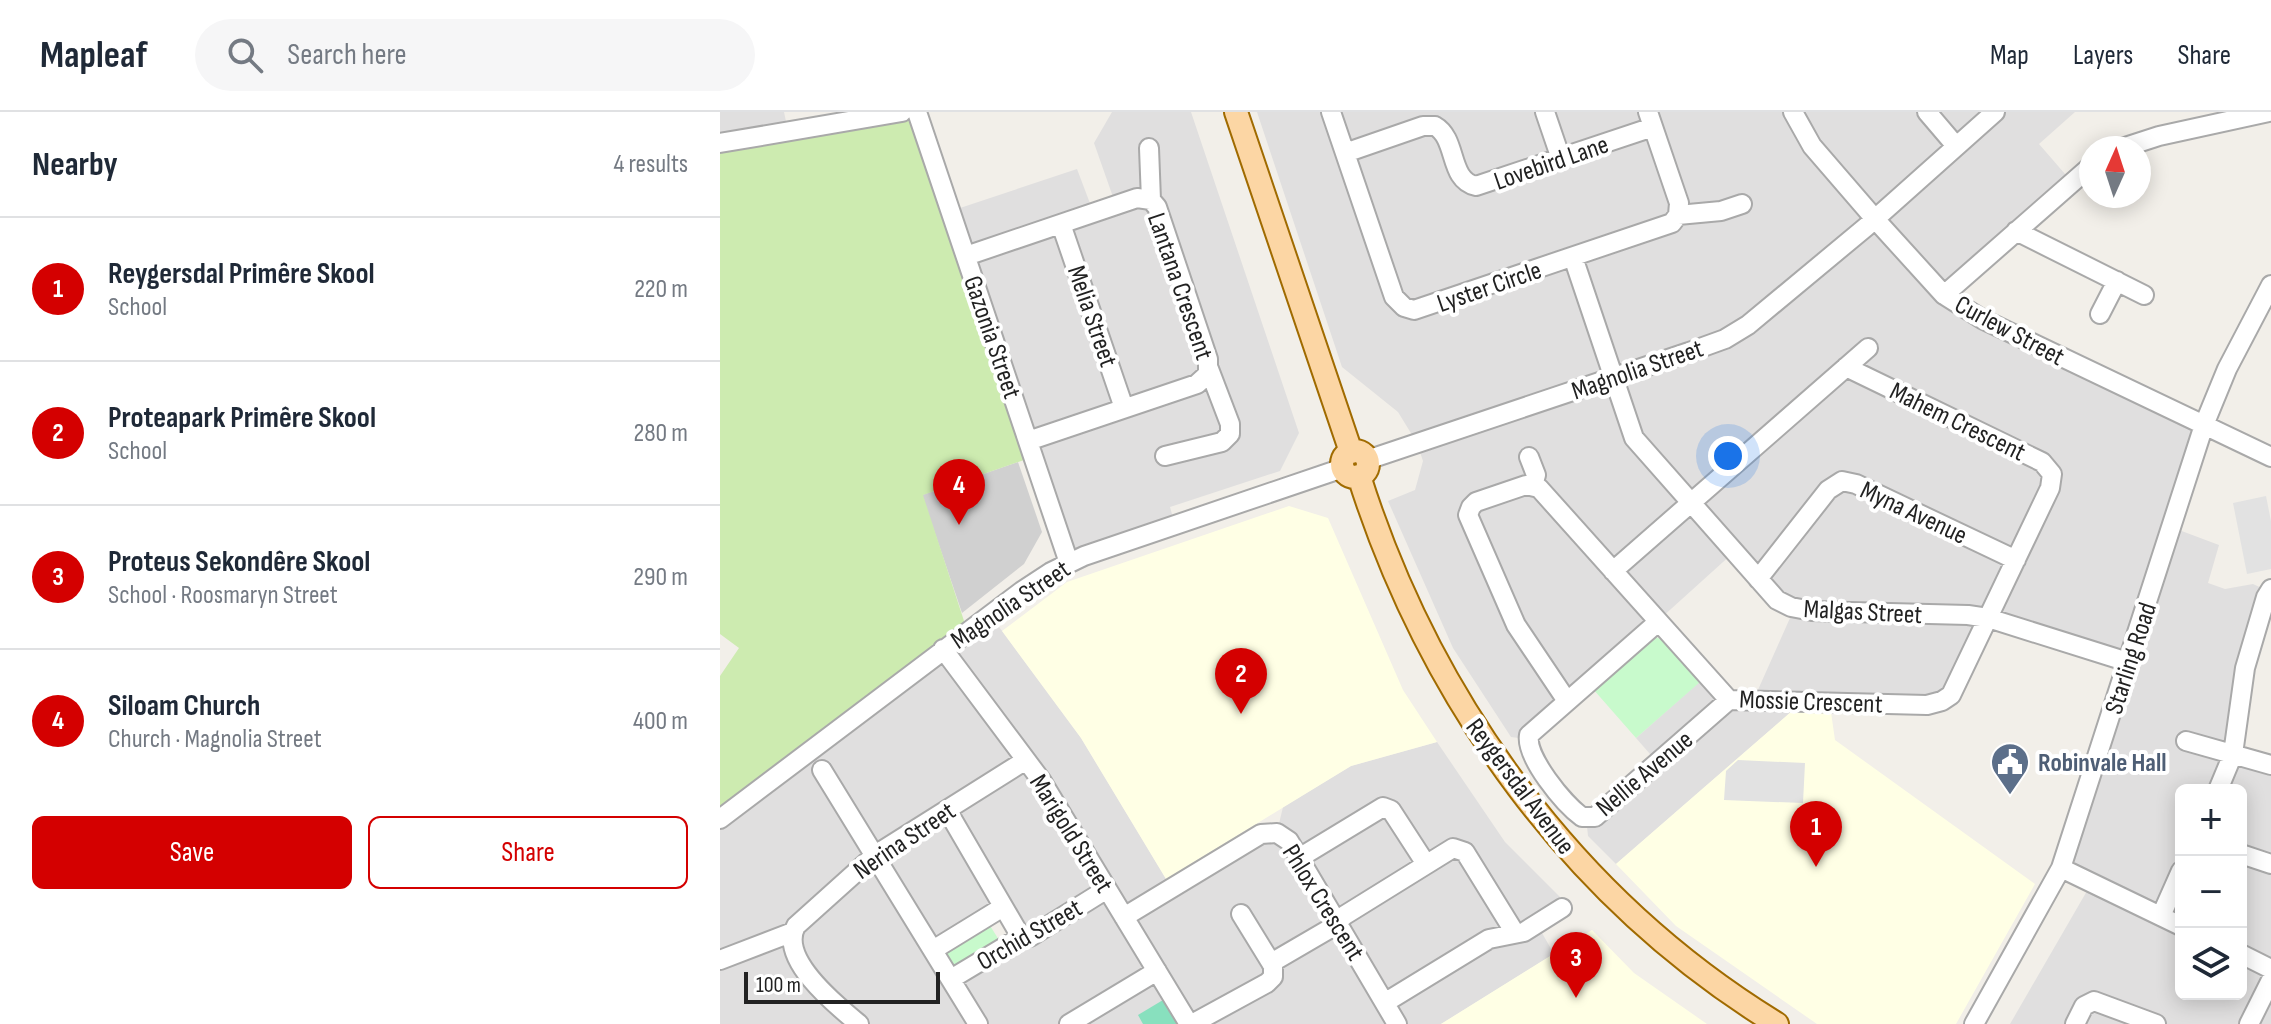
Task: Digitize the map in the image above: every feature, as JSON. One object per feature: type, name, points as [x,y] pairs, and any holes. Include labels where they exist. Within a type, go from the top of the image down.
[{"type":"main road","name":"Reygersdal Avenue","points":[[1236,112],[1392,570],[1428,648],[1464,710],[1525,798],[1570,852],[1645,926],[1706,976],[1777,1024]]},
{"type":"street","points":[[785,112],[789,131]]},
{"type":"street","points":[[720,143],[902,112]]},
{"type":"street","name":"Gazonia Street","points":[[917,112],[1069,563]]},
{"type":"street","name":"Lyster Circle","points":[[1331,112],[1394,297],[1404,307],[1419,309],[1668,225],[1678,215],[1721,211],[1742,204]]},
{"type":"street","points":[[1545,112],[1561,159]]},
{"type":"street","name":"Curlew Street","points":[[1793,112],[1812,146],[1944,295],[1982,319],[2271,457]]},
{"type":"street","points":[[1927,112],[1956,146]]},
{"type":"street","name":"Magnolia Street","points":[[720,819],[943,649],[1029,586],[1069,563],[1736,333],[1875,219],[1995,112]]},
{"type":"street","points":[[2151,139],[2269,112]]},
{"type":"street","points":[[1651,120],[1679,203],[1678,215]]},
{"type":"street","name":"Lovebird Lane","points":[[1345,153],[1429,125],[1444,132],[1460,177],[1471,186],[1480,186],[1561,159],[1651,120]]},
{"type":"street","points":[[1149,148],[1151,200]]},
{"type":"street","points":[[1944,295],[2079,176]]},
{"type":"street","name":"Lantana Crescent","points":[[966,256],[1137,198],[1151,200],[1157,207],[1209,369],[1205,378],[1197,384],[1028,441]]},
{"type":"street","name":"Melia Street","points":[[1061,224],[1124,408]]},
{"type":"street","points":[[2016,231],[2144,295]]},
{"type":"street","name":"Malgas Street","points":[[1573,257],[1634,438],[1777,600],[1801,610],[1988,618],[2128,662]]},
{"type":"street","points":[[2100,314],[2117,281]]},
{"type":"street","name":"Starling Road","points":[[1974,1024],[2061,868],[2204,425],[2227,369],[2271,285]]},
{"type":"street","points":[[1613,571],[1868,348]]},
{"type":"street","name":"Mahem Crescent","points":[[1846,367],[2048,467],[2052,474],[2052,484],[1988,618]]},
{"type":"street","points":[[1165,456],[1222,442],[1230,434],[1230,424],[1209,369]]},
{"type":"street","points":[[1529,457],[1536,475],[1533,485],[1476,502],[1468,515],[1516,625],[1567,701]]},
{"type":"street","name":"Myna Avenue","points":[[1758,579],[1828,490],[1842,481],[1856,484],[2016,560]]},
{"type":"street","name":"Mossie Crescent","points":[[1533,485],[1539,488],[1729,700],[1938,703],[1955,689],[1988,618]]},
{"type":"street","points":[[2220,784],[2233,754],[2245,668],[2271,589]]},
{"type":"street","name":"Nellie Avenue","points":[[1658,622],[1529,735],[1528,745],[1558,793],[1579,814],[1591,818],[1599,814],[1729,700]]},
{"type":"street","name":"Marigold Street","points":[[943,649],[1041,780],[1190,1024]]},
{"type":"street","points":[[2186,741],[2271,765]]},
{"type":"street","name":"Nerina Street","points":[[720,960],[793,932],[800,921],[875,855],[1026,760]]},
{"type":"street","name":"Orchid Street","points":[[822,770],[978,1024]]},
{"type":"street","points":[[1299,858],[1383,807],[1391,810],[1426,864]]},
{"type":"street","points":[[947,810],[1021,937]]},
{"type":"street","name":"Phlox Crescent","points":[[1124,917],[1261,834],[1272,832],[1285,837],[1386,1002]]},
{"type":"street","points":[[1271,963],[1453,848],[1463,850],[1515,933]]},
{"type":"street","points":[[2247,856],[2271,864]]},
{"type":"street","points":[[2061,868],[2175,923]]},
{"type":"street","points":[[2161,916],[2175,884]]},
{"type":"street","name":"Orchid Street","points":[[951,979],[1021,937],[1030,937],[1107,889]]},
{"type":"street","name":"Orchid Street","points":[[933,950],[1003,907]]},
{"type":"street","points":[[1397,1024],[1386,1002],[1489,939],[1524,932],[1562,908]]},
{"type":"street","points":[[1190,1024],[1270,980],[1274,973],[1241,914]]},
{"type":"street","points":[[793,932],[793,949],[820,992],[859,1024]]},
{"type":"street","points":[[2247,957],[2271,969]]},
{"type":"street","points":[[1069,1024],[1157,971]]},
{"type":"street","points":[[2249,1024],[2271,980]]},
{"type":"street","points":[[2075,1024],[2084,1006],[2094,1001],[2156,1024]]},
{"type":"shaded area","points":[[720,112],[784,112],[788,131],[720,142]]},
{"type":"shaded area","points":[[1112,112],[1191,112],[1299,433],[1280,471],[1170,507],[1175,525],[1069,562],[951,211],[1077,169],[1091,206],[1113,197],[1094,143]]},
{"type":"shaded area","points":[[1257,112],[2075,112],[2039,144],[2072,182],[1944,296],[2203,425],[2171,527],[2219,545],[2208,583],[2225,589],[2253,584],[2268,591],[2232,754],[2271,765],[2271,1024],[2010,1024],[2091,884],[2060,869],[2127,663],[1989,619],[1951,695],[1793,702],[1792,711],[1616,864],[1588,836],[1586,817],[1657,762],[1636,738],[1706,676],[1729,701],[1753,701],[1794,609],[1733,553],[1527,739],[1511,737],[1453,648],[1388,501],[1415,490],[1423,461],[1417,443],[1398,412],[1342,367]]},
{"type":"shaded area","points":[[1018,462],[1042,532],[1024,564],[962,613],[922,495]]},
{"type":"shaded area","points":[[2266,496],[2271,521],[2271,569],[2247,574],[2233,503]]},
{"type":"shaded area","points":[[1289,506],[1328,518],[1403,690],[1437,742],[1351,766],[1166,879],[1081,738],[1002,631],[1067,582]]},
{"type":"shaded area","points":[[991,616],[1081,738],[1171,887],[1277,832],[1283,807],[1351,766],[1437,742],[1505,842],[1564,901],[1534,919],[1554,954],[1441,1024],[858,1024],[851,1018],[841,1024],[720,1024],[720,819]],"holes":[[[1003,908],[1020,936],[950,979],[933,951]]]},
{"type":"shaded area","points":[[1792,711],[1831,712],[1835,740],[2035,884],[1956,1024],[1817,1024],[1676,926],[1616,864]]},
{"type":"shaded area","points":[[1738,760],[1805,763],[1803,803],[1724,800],[1726,771]]},
{"type":"shaded area","points":[[1592,930],[1634,973],[1707,1024],[1441,1024]]},
{"type":"green space","points":[[906,119],[916,127],[1027,459],[923,495],[965,624],[720,812],[720,676],[739,648],[720,634],[720,149]]},
{"type":"green space","points":[[1654,636],[1666,642],[1700,682],[1636,738],[1593,689]]},
{"type":"green space","points":[[989,924],[999,940],[955,967],[945,951]]},
{"type":"green space","points":[[1163,1000],[1177,1024],[1143,1024],[1138,1015]]},
{"type":"place","name":"Siloam Church","points":[[959,525]]},
{"type":"place","name":"Proteapark Primêre Skool","points":[[1241,714]]},
{"type":"place","name":"Robinvale Hall","points":[[2010,796]]},
{"type":"place","name":"Reygersdal Primêre Skool","points":[[1816,867]]},
{"type":"place","name":"Proteus Sekondêre Skool","points":[[1576,998]]}]
